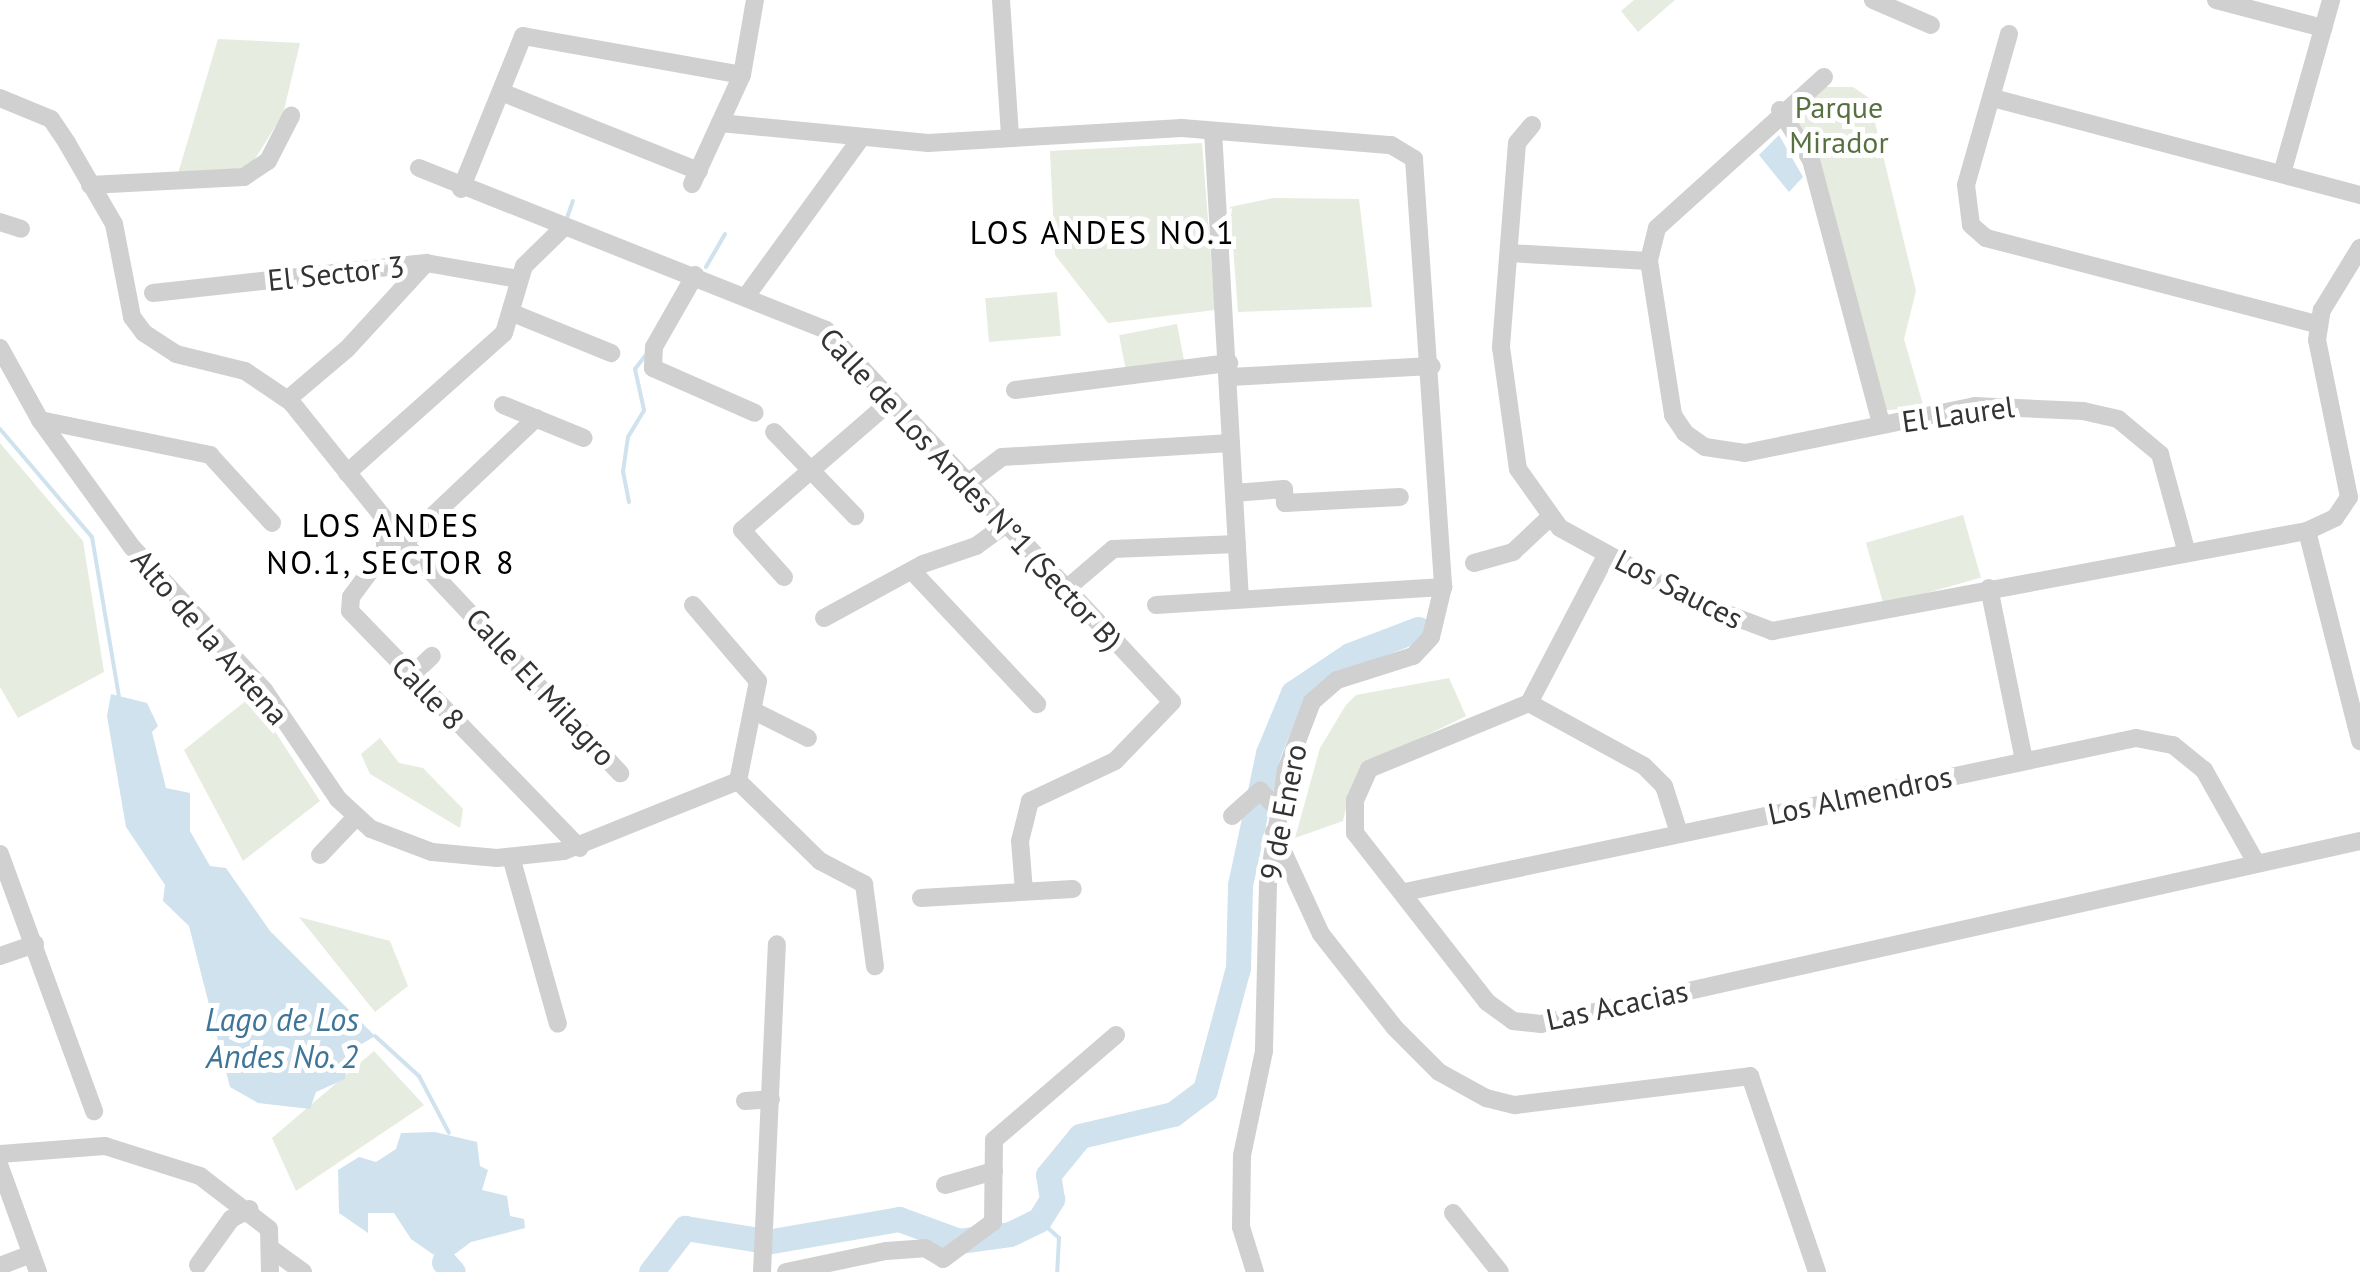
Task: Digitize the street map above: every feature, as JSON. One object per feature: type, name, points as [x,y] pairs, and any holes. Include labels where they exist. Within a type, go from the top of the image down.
[{"type":"street","points":[[501,92],[695,178],[742,75],[755,0]]},
{"type":"street","points":[[1002,0],[1010,136]]},
{"type":"street","points":[[1874,0],[1932,25]]},
{"type":"street","points":[[2216,0],[2323,28]]},
{"type":"street","points":[[2283,170],[2331,0]]},
{"type":"street","points":[[2009,34],[1964,205],[1986,238],[2319,325],[2360,248]]},
{"type":"street","points":[[462,189],[523,36],[742,75]]},
{"type":"street","points":[[1509,253],[1650,261],[1664,215],[1780,110],[1824,77]]},
{"type":"street","name":"Calle El Milagro","points":[[0,98],[51,119],[114,224],[132,317],[144,332],[176,354],[245,371],[288,399],[385,522],[620,773]]},
{"type":"street","points":[[1993,98],[2283,170],[2360,196]]},
{"type":"street","name":"El Laurel","points":[[1780,110],[1810,160],[1881,424]]},
{"type":"street","points":[[90,185],[244,177],[268,161],[290,116]]},
{"type":"street","points":[[720,122],[862,137],[1213,130],[1230,370],[1240,596]]},
{"type":"street","name":"Los Sauces","points":[[1532,125],[1517,143],[1502,347],[1518,469],[1548,519],[1693,601],[1772,631],[2307,530],[2336,518],[2350,497],[2319,325]]},
{"type":"street","name":"9 de Enero","points":[[1213,130],[1391,145],[1414,158],[1432,366],[1443,587],[1431,637],[1413,656],[1336,680],[1312,702],[1277,808],[1264,1051],[1242,1155],[1241,1228],[1256,1272]]},
{"type":"street","points":[[747,294],[862,137]]},
{"type":"street","name":"Calle de Los Andes N°1 (Sector B)","points":[[419,168],[563,228],[747,294],[826,330],[1172,702],[1116,761],[1030,802],[1020,842],[1024,891]]},
{"type":"street","points":[[0,222],[21,229]]},
{"type":"street","points":[[348,473],[504,333],[515,314],[519,279],[563,228]]},
{"type":"street","name":"El Laurel","points":[[1650,261],[1673,415],[1705,448],[1745,453],[1881,424],[2022,403],[2118,419],[2160,454],[2186,550]]},
{"type":"street","points":[[288,399],[348,350],[426,263]]},
{"type":"street","name":"El Sector 3","points":[[153,294],[426,263],[519,279]]},
{"type":"street","points":[[695,275],[654,346],[653,368],[755,413]]},
{"type":"street","points":[[515,314],[611,352]]},
{"type":"street","name":"Alto de la Antena","points":[[0,348],[40,420],[132,548],[264,690],[356,818],[400,844],[511,857],[580,848],[738,781]]},
{"type":"street","points":[[1014,390],[1230,370],[1432,366]]},
{"type":"street","points":[[784,577],[742,530],[892,400]]},
{"type":"street","points":[[503,405],[584,438]]},
{"type":"street","points":[[404,543],[536,418]]},
{"type":"street","points":[[40,420],[210,455],[272,523]]},
{"type":"street","points":[[774,432],[807,471],[855,516]]},
{"type":"street","points":[[970,482],[1002,457],[1231,443]]},
{"type":"street","points":[[1234,492],[1284,489],[1284,504],[1400,497]]},
{"type":"street","points":[[1474,563],[1513,552],[1548,519]]},
{"type":"street","name":"Calle 8","points":[[385,522],[380,564],[348,606],[580,848]]},
{"type":"street","points":[[824,618],[1006,524]]},
{"type":"street","points":[[2307,530],[2360,740]]},
{"type":"street","points":[[1065,590],[1113,549],[1238,544]]},
{"type":"street","points":[[1606,554],[1529,702],[1644,766],[1664,786],[1679,833]]},
{"type":"street","points":[[914,573],[1036,704]]},
{"type":"street","points":[[1156,605],[1240,596],[1443,587]]},
{"type":"street","points":[[1989,588],[2024,760]]},
{"type":"street","points":[[693,604],[758,682],[756,712],[738,781],[820,862],[864,884],[875,966]]},
{"type":"street","points":[[411,676],[432,656]]},
{"type":"street","name":"Las Acacias","points":[[1529,702],[1370,769],[1355,800],[1355,833],[1405,892],[1487,1002],[1513,1021],[1541,1024],[2256,861],[2360,842]]},
{"type":"street","points":[[756,712],[808,738]]},
{"type":"street","name":"Los Almendros","points":[[1405,892],[2114,739],[2173,745],[2204,770],[2256,861]]},
{"type":"street","points":[[1232,816],[1261,792],[1277,808]]},
{"type":"street","points":[[320,855],[356,818]]},
{"type":"street","points":[[1274,832],[1321,934],[1394,1028],[1439,1072],[1486,1098],[1515,1105],[1750,1076],[1817,1272]]},
{"type":"street","points":[[0,854],[94,1111]]},
{"type":"street","points":[[511,857],[558,1024]]},
{"type":"street","points":[[921,898],[1073,890]]},
{"type":"street","points":[[0,956],[35,944]]},
{"type":"street","points":[[762,1272],[777,944]]},
{"type":"street","points":[[786,1272],[886,1250],[925,1248],[943,1258],[994,1222],[994,1140],[1116,1035]]},
{"type":"street","points":[[745,1101],[771,1099]]},
{"type":"street","points":[[0,1154],[81,1144],[131,1152],[200,1176],[250,1209],[270,1239],[303,1272]]},
{"type":"street","points":[[0,1166],[34,1263],[0,1266]]},
{"type":"street","points":[[945,1186],[994,1170]]},
{"type":"street","points":[[198,1265],[232,1219],[250,1209]]},
{"type":"street","points":[[1454,1213],[1500,1272]]},
{"type":"street","points":[[270,1239],[270,1272]]},
{"type":"green space","points":[[1634,0],[1675,0],[1638,32],[1621,11]]},
{"type":"green space","points":[[218,39],[300,43],[283,114],[250,167],[177,177]]},
{"type":"green space","name":"Parque Mirador","points":[[1820,87],[1853,87],[1869,98],[1916,291],[1904,339],[1924,408],[1886,410],[1815,153],[1789,112]]},
{"type":"green space","points":[[1202,143],[1215,310],[1108,323],[1055,255],[1050,151]]},
{"type":"green space","points":[[1273,198],[1359,199],[1372,307],[1238,312],[1230,207]]},
{"type":"green space","points":[[1057,292],[1061,336],[989,342],[985,298]]},
{"type":"green space","points":[[1177,324],[1184,361],[1126,373],[1119,335]]},
{"type":"green space","points":[[0,443],[83,541],[104,672],[18,718],[0,687]]},
{"type":"green space","points":[[1963,515],[1981,577],[1884,605],[1866,543]]},
{"type":"green space","points":[[1449,678],[1466,716],[1382,757],[1349,796],[1343,821],[1295,838],[1320,748],[1346,705],[1356,695]]},
{"type":"green space","points":[[252,696],[320,801],[243,861],[184,750]]},
{"type":"green space","points":[[380,738],[399,763],[423,768],[463,809],[460,828],[370,774],[361,754]]},
{"type":"green space","points":[[299,917],[390,941],[408,986],[375,1012]]},
{"type":"green space","points":[[374,1051],[424,1105],[296,1191],[272,1138]]},
{"type":"water","points":[[1779,135],[1803,177],[1789,192],[1759,155]]},
{"type":"water","name":"Lago de Los Andes No. 2","points":[[111,694],[147,703],[158,726],[152,732],[166,788],[190,793],[190,831],[210,866],[226,868],[270,931],[375,1036],[350,1051],[345,1079],[316,1092],[310,1109],[258,1103],[230,1087],[189,926],[163,901],[165,885],[126,827],[107,716]]},
{"type":"water","name":"Lago de Los Andes No. 2","points":[[435,1132],[477,1142],[480,1166],[488,1170],[482,1190],[507,1196],[510,1216],[524,1219],[525,1228],[471,1242],[444,1262],[411,1239],[394,1213],[368,1213],[368,1233],[339,1213],[338,1170],[359,1157],[376,1162],[396,1149],[401,1133]]},
{"type":"waterway","points":[[567,218],[573,201]]},
{"type":"waterway","points":[[706,267],[725,234]]},
{"type":"waterway","points":[[629,502],[623,472],[628,437],[644,410],[635,369],[646,355]]},
{"type":"waterway","points":[[0,429],[92,537],[119,696]]},
{"type":"waterway","points":[[772,1241],[899,1219],[959,1241],[1010,1234],[1039,1220],[1052,1199],[1048,1175],[1080,1136],[1173,1114],[1205,1090],[1238,968],[1240,885],[1268,753],[1293,693],[1350,655],[1418,629]]},
{"type":"waterway","points":[[375,1036],[419,1076],[449,1133]]},
{"type":"waterway","points":[[1039,1220],[1059,1238],[1057,1272]]},
{"type":"waterway","points":[[651,1272],[685,1228],[753,1239]]},
{"type":"waterway","points":[[444,1262],[453,1272]]},
{"type":"district","name":"LOS ANDES NO.1","points":[[1103,232]]},
{"type":"district","name":"LOS ANDES NO.1, SECTOR 8","points":[[391,544]]}]
